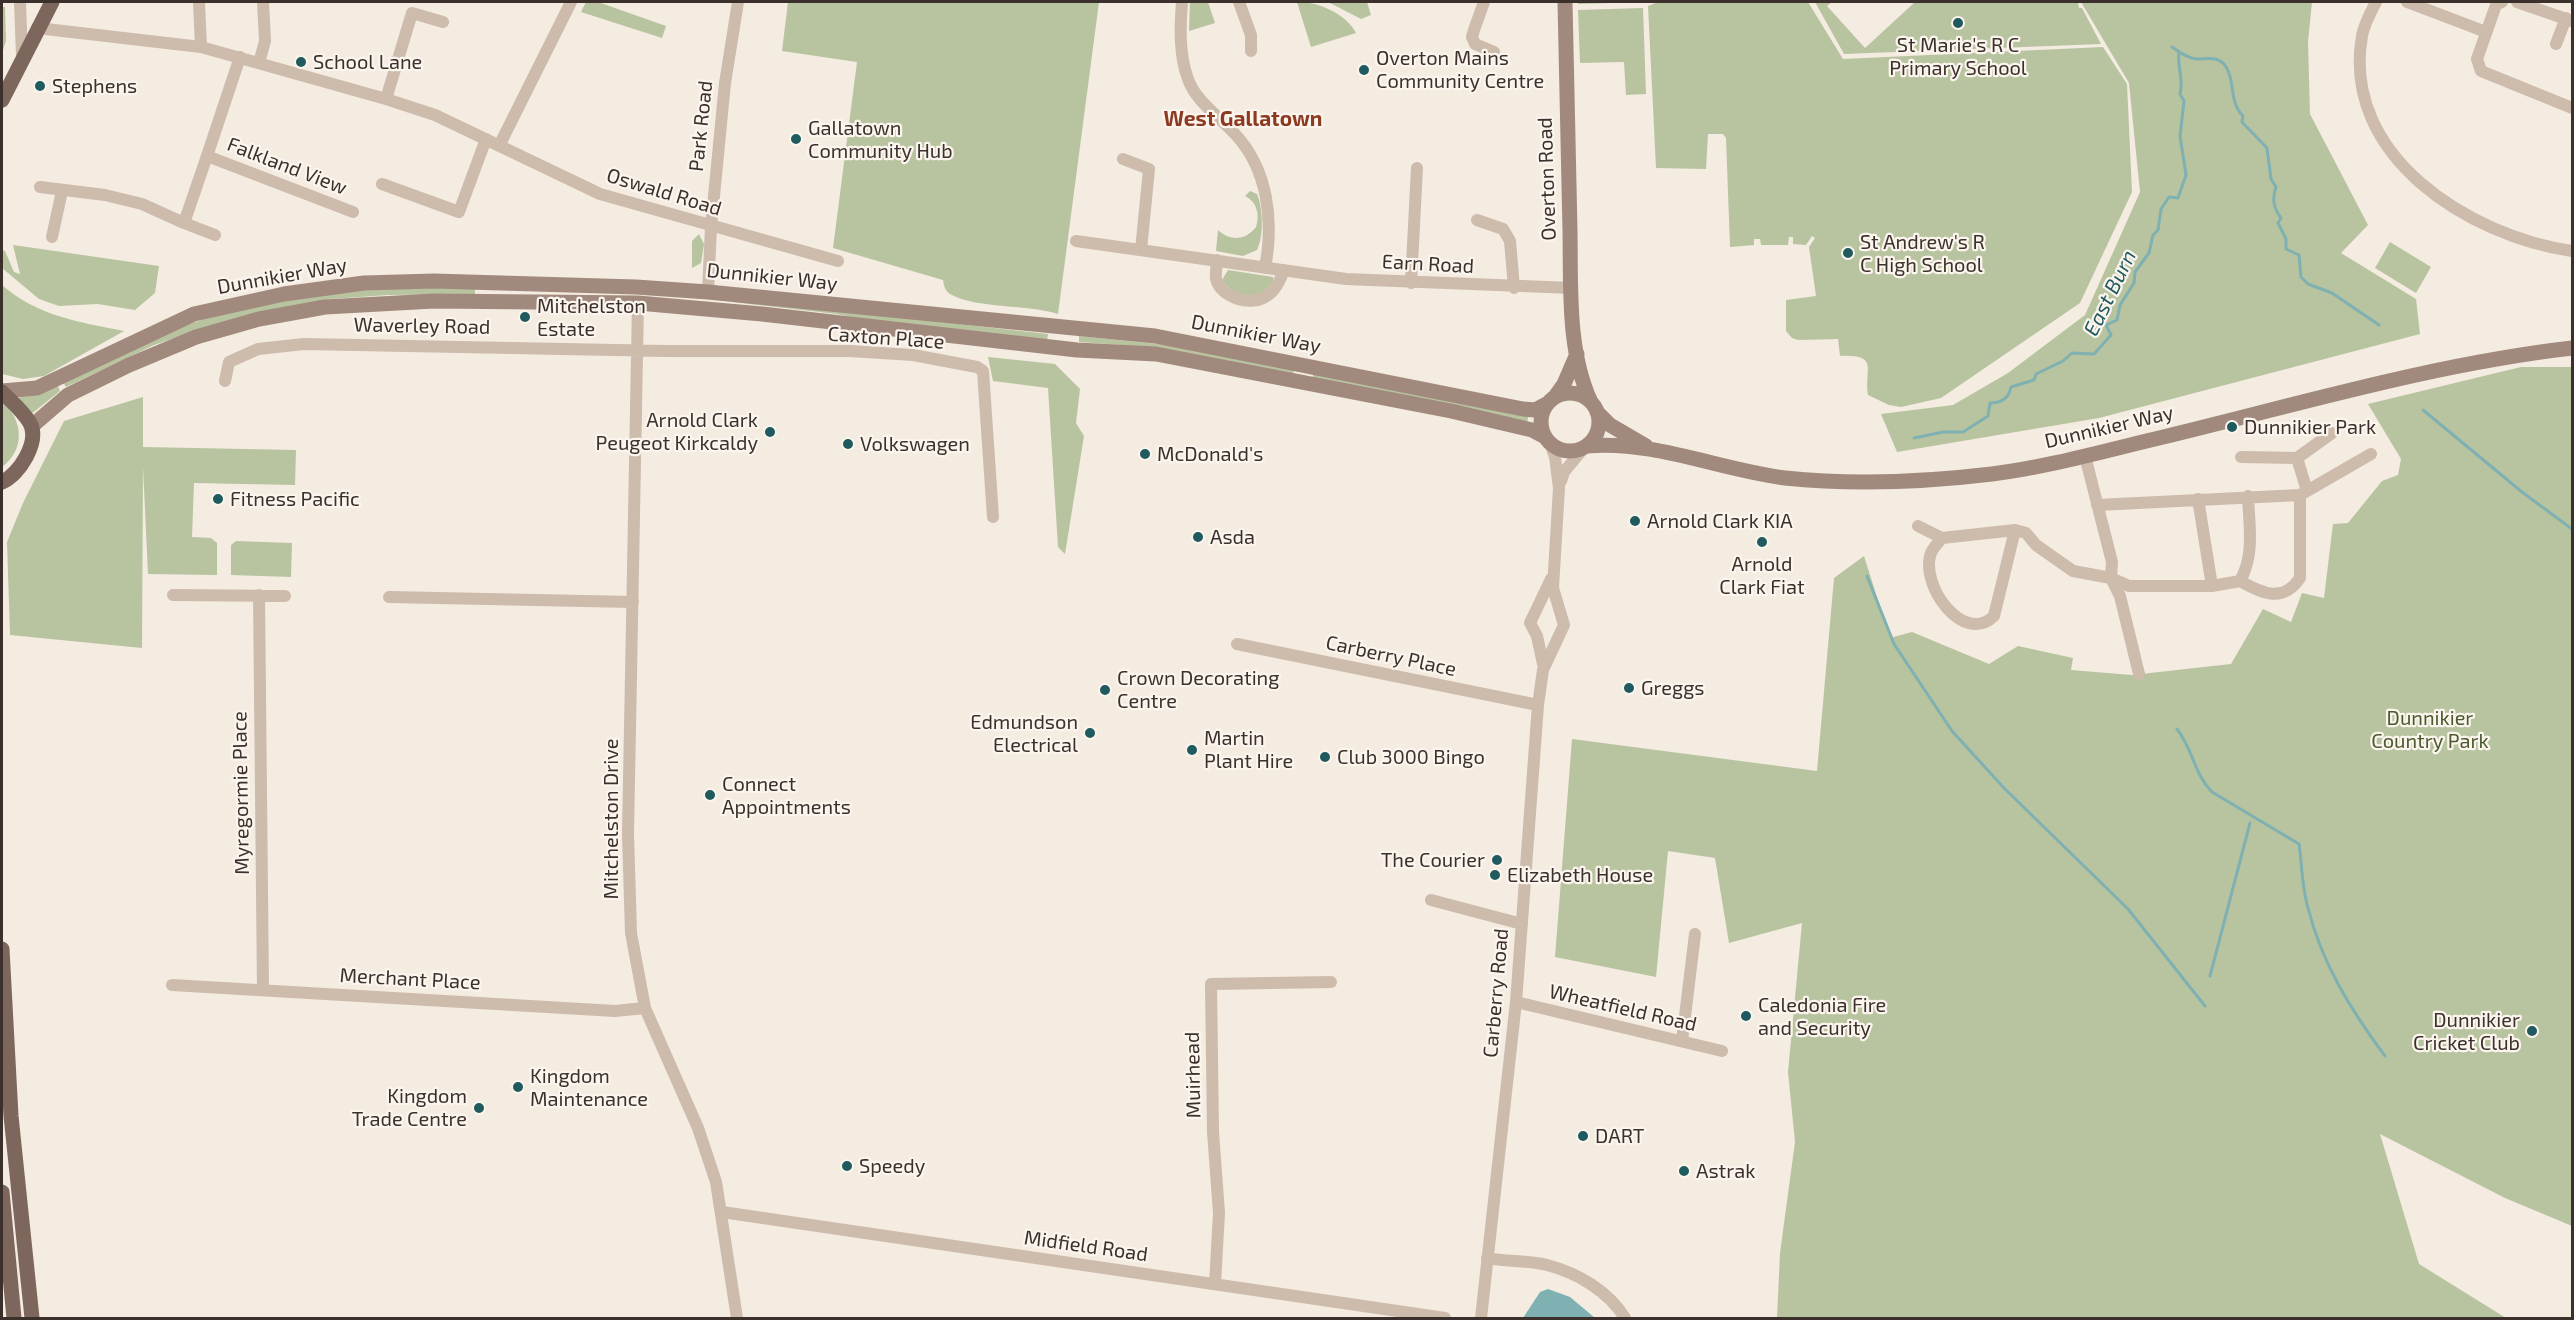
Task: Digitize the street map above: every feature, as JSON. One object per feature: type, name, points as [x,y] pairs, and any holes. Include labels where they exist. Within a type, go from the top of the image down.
[{"type":"main road","points":[[2,101],[22,56],[52,2]]},
{"type":"main road","name":"Overton Road","points":[[1565,2],[1572,288],[1577,354],[1584,388],[1594,407]]},
{"type":"main road","name":"Dunnikier Way","points":[[2,392],[37,388],[194,314],[284,294],[364,283],[399,282],[708,292],[1155,336],[1247,352],[1523,409],[1535,410],[1551,401]]},
{"type":"main road","points":[[570,286],[623,294],[634,297],[638,303]]},
{"type":"main road","points":[[708,292],[708,299],[714,303],[762,314]]},
{"type":"main road","name":"Dunnikier Way","points":[[32,426],[68,395],[129,364],[196,337],[259,319],[325,307],[434,301],[638,303],[762,314],[1077,350],[1156,354],[1443,409],[1523,428],[1547,440]]},
{"type":"main road","name":"Dunnikier Way","points":[[1585,447],[1606,444],[1650,449],[1728,468],[1786,478],[1864,482],[1992,474],[2085,456],[2481,360],[2572,348]]},
{"type":"main road","name":"Overton Road","points":[[1551,401],[1564,384],[1577,354]]},
{"type":"main road","points":[[2,392],[22,411],[32,426],[31,445],[24,461],[3,484]]},
{"type":"main road","points":[[1569,393],[1577,394],[1594,407],[1598,430],[1585,447],[1566,451],[1547,440],[1541,420],[1551,401],[1569,393]]},
{"type":"main road","name":"Dunnikier Way","points":[[1594,407],[1610,425],[1650,449]]},
{"type":"main road","points":[[2,949],[11,1116],[32,1318]]},
{"type":"main road","points":[[2,1192],[14,1318]]},
{"type":"street","points":[[20,2],[22,56]]},
{"type":"street","points":[[199,2],[201,47]]},
{"type":"street","points":[[259,63],[265,42],[263,2]]},
{"type":"street","points":[[499,146],[571,2]]},
{"type":"street","name":"Park Road","points":[[708,292],[711,227],[725,83],[738,2]]},
{"type":"street","points":[[1182,2],[1181,45],[1188,81],[1203,103],[1236,135],[1255,160],[1263,180],[1267,200],[1265,268]]},
{"type":"street","points":[[1239,2],[1251,35],[1251,51]]},
{"type":"street","points":[[1484,2],[1472,37],[1475,44],[1494,52]]},
{"type":"street","points":[[2376,2],[2363,33],[2360,62],[2367,108],[2392,153],[2412,176],[2441,201],[2471,218],[2523,238],[2572,251]]},
{"type":"street","points":[[2407,2],[2486,32]]},
{"type":"street","points":[[2502,2],[2496,5],[2477,59],[2481,71],[2572,108]]},
{"type":"street","points":[[2517,2],[2569,20],[2556,44]]},
{"type":"street","points":[[386,99],[412,13],[443,22]]},
{"type":"street","name":"Oswald Road","points":[[37,28],[201,47],[386,99],[435,115],[600,194],[838,261]]},
{"type":"street","name":"Falkland View","points":[[184,223],[240,57]]},
{"type":"street","points":[[382,184],[459,212],[486,139]]},
{"type":"street","name":"Falkland View","points":[[207,156],[353,212]]},
{"type":"street","points":[[1123,159],[1149,169],[1141,250]]},
{"type":"street","points":[[1411,283],[1417,168]]},
{"type":"street","points":[[40,187],[105,195],[142,204],[215,235]]},
{"type":"street","points":[[52,237],[62,191]]},
{"type":"street","points":[[1477,220],[1503,230],[1510,241],[1514,288]]},
{"type":"street","name":"Earn Road","points":[[1076,242],[1339,278],[1514,288],[1572,288]]},
{"type":"street","points":[[1217,260],[1216,279],[1227,293],[1243,300],[1254,301],[1266,297],[1275,288],[1284,270]]},
{"type":"street","name":"Mitchelston Drive","points":[[638,303],[628,834],[631,933],[645,1008],[698,1128],[716,1182],[736,1318]]},
{"type":"street","name":"Waverley Road","points":[[225,381],[229,362],[258,349],[304,344],[637,348]]},
{"type":"street","name":"Caxton Place","points":[[637,348],[850,351],[913,355],[977,367],[983,370],[993,517]]},
{"type":"street","points":[[2241,457],[2297,458],[2332,433]]},
{"type":"street","name":"Carberry Road","points":[[1547,440],[1555,457],[1559,488]]},
{"type":"street","name":"Carberry Road","points":[[1481,1318],[1516,1002],[1538,705],[1543,670],[1564,621],[1558,610],[1553,572],[1559,488],[1563,472],[1585,447]]},
{"type":"street","points":[[2097,505],[2303,493],[2371,454]]},
{"type":"street","points":[[2085,456],[2112,562],[2111,578],[2120,596],[2139,674]]},
{"type":"street","points":[[1918,526],[1942,538],[2015,530],[2026,533],[2037,545],[2073,571],[2111,578],[2128,586],[2212,586],[2240,581],[2259,592],[2276,596],[2295,585],[2300,578],[2303,493],[2297,458]]},
{"type":"street","points":[[2240,581],[2248,568],[2250,552],[2248,496]]},
{"type":"street","points":[[2198,499],[2212,586]]},
{"type":"street","points":[[1942,538],[1931,553],[1929,564],[1942,605],[1960,618],[1979,623],[1988,622],[1994,616],[2015,530]]},
{"type":"street","name":"Carberry Road","points":[[1543,670],[1537,636],[1530,623],[1553,572]]},
{"type":"street","points":[[173,595],[285,596]]},
{"type":"street","name":"Myregormie Place","points":[[259,596],[263,990]]},
{"type":"street","points":[[389,597],[633,602]]},
{"type":"street","points":[[1538,609],[1548,606],[1558,610]]},
{"type":"street","points":[[1537,636],[1549,640],[1559,634]]},
{"type":"street","name":"Carberry Place","points":[[1237,644],[1538,705]]},
{"type":"street","points":[[1431,900],[1522,924]]},
{"type":"street","points":[[1682,1041],[1695,933]]},
{"type":"street","name":"Muirhead","points":[[1215,1284],[1220,1213],[1213,1132],[1211,984],[1331,982]]},
{"type":"street","name":"Merchant Place","points":[[172,985],[615,1011],[645,1008]]},
{"type":"street","name":"Wheatfield Road","points":[[1516,1002],[1722,1051]]},
{"type":"street","name":"Midfield Road","points":[[722,1212],[1444,1318]]},
{"type":"street","points":[[1487,1258],[1546,1265],[1586,1280],[1615,1302],[1624,1318]]},
{"type":"green space","points":[[586,2],[598,2],[666,26],[662,38],[581,12]]},
{"type":"green space","points":[[788,2],[1099,2],[1058,314],[989,305],[963,299],[948,292],[943,280],[833,248],[857,62],[782,51]]},
{"type":"green space","points":[[1190,2],[1208,2],[1215,23],[1189,31]]},
{"type":"green space","points":[[1297,2],[1322,6],[1331,10],[1346,20],[1356,33],[1311,47]]},
{"type":"green space","points":[[1328,2],[1367,2],[1371,15],[1361,19]]},
{"type":"green space","points":[[1578,2],[1648,2],[1578,4]]},
{"type":"green space","name":"St Andrew's R C High School","points":[[1658,2],[1808,2],[1843,59],[2103,47],[2127,84],[2132,192],[2080,303],[1941,398],[1901,407],[1889,405],[1868,395],[1868,371],[1865,361],[1853,356],[1840,356],[1838,339],[1798,340],[1792,338],[1786,331],[1786,300],[1816,296],[1809,247],[1815,238],[1812,236],[1806,245],[1793,244],[1793,237],[1789,237],[1788,245],[1761,245],[1760,239],[1754,239],[1754,245],[1730,247],[1726,138],[1723,134],[1708,134],[1706,169],[1656,168],[1648,6]]},
{"type":"green space","name":"St Marie's R C Primary School","points":[[1815,2],[1832,2],[1827,6],[1865,48],[1915,2],[2078,2],[2079,8],[2082,8],[2101,44],[1844,54]]},
{"type":"green space","points":[[2081,2],[2312,2],[2308,42],[2310,114],[2368,225],[2341,253],[2416,299],[2420,334],[2099,418],[1897,452],[1881,414],[1953,405],[2008,373],[2085,315],[2140,192],[2129,83]]},
{"type":"green space","points":[[2,7],[5,7],[6,41],[2,53]]},
{"type":"green space","points":[[1643,8],[1646,94],[1626,95],[1624,62],[1580,63],[1578,10]]},
{"type":"green space","points":[[1250,191],[1257,194],[1261,214],[1262,230],[1257,250],[1243,256],[1216,251],[1218,230],[1233,238],[1238,238],[1248,235],[1256,227],[1258,218],[1256,209],[1245,196]]},
{"type":"green space","points":[[699,234],[704,244],[701,263],[692,268],[692,241]]},
{"type":"green space","points":[[2390,242],[2431,267],[2416,293],[2375,268]]},
{"type":"green space","points":[[13,245],[159,266],[155,293],[135,310],[98,304],[59,306],[39,299],[2,268],[2,250],[5,251],[14,272],[20,274]]},
{"type":"green space","points":[[1228,270],[1273,277],[1273,282],[1267,289],[1254,296],[1240,295],[1222,280]]},
{"type":"green space","points":[[2,285],[15,296],[44,311],[75,321],[124,331],[44,376],[23,379],[2,374]]},
{"type":"green space","points":[[418,286],[475,289],[475,294],[388,295],[332,299],[207,327],[154,345],[66,387],[62,381],[171,331],[231,311],[293,298],[356,290]]},
{"type":"green space","points":[[732,299],[1048,334],[1047,341],[885,324],[837,314],[732,302]]},
{"type":"green space","points":[[1079,336],[1167,345],[1294,369],[1293,375],[1136,346],[1079,342]]},
{"type":"green space","points":[[988,357],[1055,364],[1080,389],[1076,423],[1084,436],[1065,554],[1058,547],[1048,388],[993,381]]},
{"type":"green space","name":"Dunnikier Country Park","points":[[2521,367],[2572,367],[2572,1226],[2505,1198],[2380,1134],[2419,1264],[2506,1318],[1777,1318],[1780,1253],[1795,1142],[1788,1072],[1802,923],[1729,943],[1715,858],[1668,851],[1656,977],[1555,957],[1572,739],[1817,771],[1834,578],[1864,556],[1890,638],[1912,632],[1989,664],[2018,646],[2073,658],[2071,670],[2132,675],[2231,664],[2263,609],[2291,622],[2302,593],[2324,598],[2333,524],[2348,523],[2382,481],[2398,475],[2401,459],[2368,404]]},
{"type":"green space","points":[[1313,373],[1529,414],[1527,423],[1313,378]]},
{"type":"green space","points":[[57,384],[60,391],[30,415],[18,398]]},
{"type":"green space","points":[[143,397],[143,447],[296,450],[295,485],[194,483],[192,537],[211,538],[217,543],[217,575],[148,574],[143,467],[142,648],[10,635],[7,542],[23,503],[64,421]]},
{"type":"green space","points":[[2,402],[15,417],[19,435],[15,452],[2,467]]},
{"type":"green space","points":[[236,541],[292,543],[291,577],[231,575],[231,545]]},
{"type":"water","points":[[1548,1289],[1570,1297],[1595,1318],[1523,1318],[1540,1292]]},
{"type":"waterway","points":[[2172,47],[2191,58],[2218,60],[2228,70],[2235,104],[2243,116],[2242,122],[2267,148],[2271,179],[2276,187],[2274,203],[2281,218],[2278,223],[2286,239],[2286,249],[2299,255],[2301,277],[2308,284],[2332,293],[2379,325]]},
{"type":"waterway","name":"East Burn","points":[[1914,438],[1943,432],[1963,432],[1988,416],[1990,403],[2004,399],[2011,387],[2034,380],[2036,374],[2063,361],[2072,353],[2094,354],[2111,335],[2106,325],[2117,320],[2120,305],[2134,283],[2135,272],[2149,253],[2153,235],[2158,230],[2161,209],[2169,197],[2178,198],[2186,175],[2180,136],[2184,101],[2180,94],[2179,53]]},
{"type":"waterway","points":[[2423,410],[2522,492],[2572,529]]},
{"type":"waterway","points":[[1867,576],[1894,644],[1952,731],[2004,788],[2128,909],[2205,1006]]},
{"type":"waterway","points":[[2177,729],[2201,777],[2212,792],[2299,844],[2306,900],[2321,948],[2349,1004],[2385,1056]]},
{"type":"waterway","points":[[2210,976],[2250,823]]},
{"type":"place","name":"St Marie's R C Primary School","points":[[1958,23]]},
{"type":"place","name":"School Lane","points":[[301,62]]},
{"type":"place","name":"Overton Mains Community Centre","points":[[1364,70]]},
{"type":"place","name":"Stephens","points":[[40,86]]},
{"type":"place","name":"Gallatown Community Hub","points":[[796,139]]},
{"type":"place","name":"St Andrew's R C High School","points":[[1848,253]]},
{"type":"place","name":"Mitchelston Estate","points":[[525,317]]},
{"type":"place","name":"Dunnikier Park","points":[[2232,427]]},
{"type":"place","name":"Arnold Clark Peugeot Kirkcaldy","points":[[770,432]]},
{"type":"place","name":"Volkswagen","points":[[848,444]]},
{"type":"place","name":"McDonald's","points":[[1145,454]]},
{"type":"place","name":"Fitness Pacific","points":[[218,499]]},
{"type":"place","name":"Arnold Clark KIA","points":[[1635,521]]},
{"type":"place","name":"Asda","points":[[1198,537]]},
{"type":"place","name":"Arnold Clark Fiat","points":[[1762,542]]},
{"type":"place","name":"Greggs","points":[[1629,688]]},
{"type":"place","name":"Crown Decorating Centre","points":[[1105,690]]},
{"type":"place","name":"Edmundson Electrical","points":[[1090,733]]},
{"type":"place","name":"Martin Plant Hire","points":[[1192,750]]},
{"type":"place","name":"Club 3000 Bingo","points":[[1325,757]]},
{"type":"place","name":"Connect Appointments","points":[[710,795]]},
{"type":"place","name":"The Courier","points":[[1497,860]]},
{"type":"place","name":"Elizabeth House","points":[[1495,875]]},
{"type":"place","name":"Caledonia Fire and Security","points":[[1746,1016]]},
{"type":"place","name":"Dunnikier Cricket Club","points":[[2532,1031]]},
{"type":"place","name":"Kingdom Maintenance","points":[[518,1087]]},
{"type":"place","name":"Kingdom Trade Centre","points":[[479,1108]]},
{"type":"place","name":"DART","points":[[1583,1136]]},
{"type":"place","name":"Speedy","points":[[847,1166]]},
{"type":"place","name":"Astrak","points":[[1684,1171]]},
{"type":"district","name":"West Gallatown","points":[[1243,119]]}]
